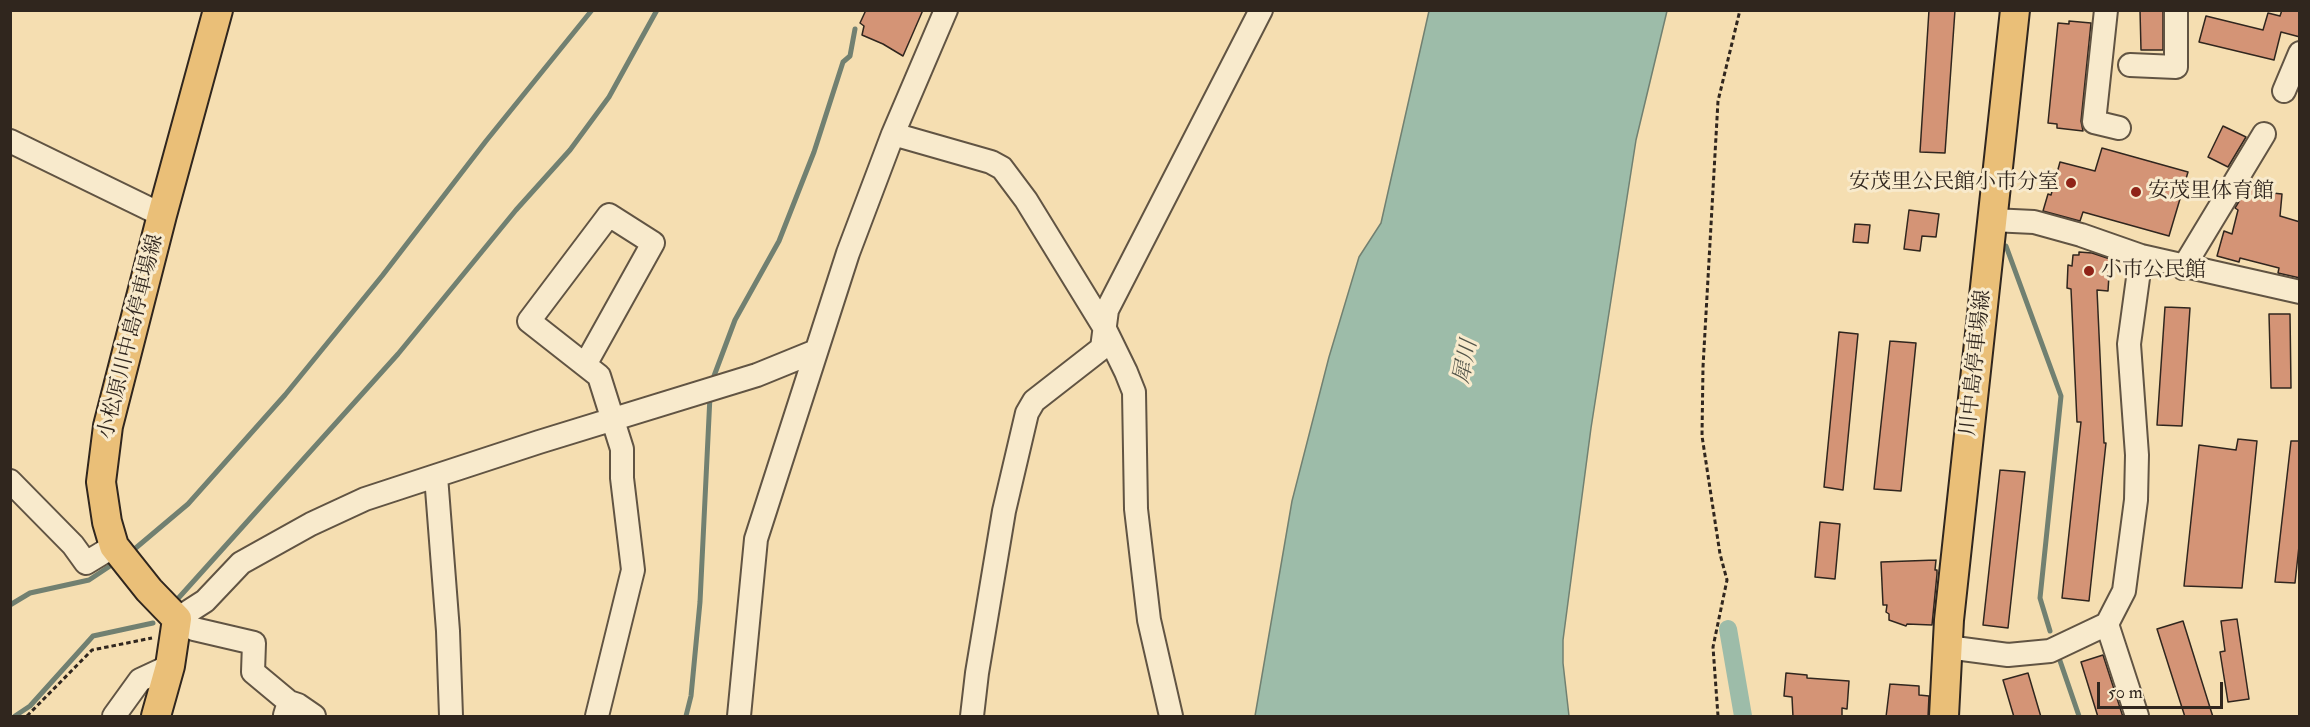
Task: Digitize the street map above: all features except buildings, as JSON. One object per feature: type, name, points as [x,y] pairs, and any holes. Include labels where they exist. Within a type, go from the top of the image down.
[{"type":"main road","name":"小松原川中島停車場線","points":[[176,626],[122,555],[107,522],[101,482],[108,426],[218,10]]},
{"type":"main road","name":"川中島停車場線","points":[[1944,717],[1947,647],[2015,10]]},
{"type":"main road","points":[[156,717],[170,666],[176,626]]},
{"type":"street","points":[[972,717],[977,673],[1004,511],[1027,412],[1034,401],[1102,348],[1107,310],[1261,10]]},
{"type":"street","points":[[2106,10],[2094,122],[2119,128]]},
{"type":"street","points":[[2130,64],[2176,67],[2176,10]]},
{"type":"street","points":[[739,717],[756,539],[848,253],[893,134],[952,11]]},
{"type":"street","points":[[2284,91],[2300,53]]},
{"type":"street","points":[[893,134],[991,162],[1002,168],[1026,200],[1104,327],[1134,392],[1136,509],[1149,620],[1171,717]]},
{"type":"street","points":[[2183,268],[2264,134]]},
{"type":"street","points":[[10,141],[162,215]]},
{"type":"street","points":[[585,365],[653,243],[609,216],[529,321],[585,365],[599,376],[622,449],[622,478],[633,570],[597,717]]},
{"type":"street","points":[[1992,220],[2034,222],[2183,268],[2300,292]]},
{"type":"street","points":[[1947,647],[2008,655],[2050,651],[2107,624],[2124,591],[2136,500],[2138,455],[2129,344],[2141,256]]},
{"type":"street","points":[[176,626],[205,602],[241,563],[311,524],[365,499],[719,388],[816,351]]},
{"type":"street","points":[[436,476],[448,631],[451,717]]},
{"type":"street","points":[[12,487],[72,545],[86,563],[122,555]]},
{"type":"street","points":[[2107,624],[2137,717]]},
{"type":"street","points":[[176,626],[254,643],[253,672],[286,709],[298,705],[314,717]]},
{"type":"street","points":[[114,717],[140,680],[170,666]]},
{"type":"path","points":[[1718,717],[1713,647],[1727,580],[1720,554],[1702,436],[1703,367],[1718,101],[1740,10]]},
{"type":"path","points":[[27,717],[92,650],[176,626]]},
{"type":"water","name":"犀川","points":[[1429,11],[1667,11],[1636,140],[1591,428],[1563,640],[1563,663],[1569,716],[1255,716],[1292,501],[1329,357],[1359,257],[1381,223]]},
{"type":"waterway","points":[[131,552],[188,504],[285,395],[592,10]]},
{"type":"waterway","points":[[174,603],[398,354],[516,210],[570,150],[609,97],[657,10]]},
{"type":"waterway","points":[[711,384],[735,320],[779,241],[814,152],[843,62],[850,56],[855,29]]},
{"type":"waterway","points":[[2006,246],[2061,396],[2040,598],[2050,631]]},
{"type":"waterway","points":[[686,716],[691,696],[700,602],[710,396]]},
{"type":"waterway","points":[[10,605],[30,593],[89,580],[116,562]]},
{"type":"waterway","points":[[15,716],[30,706],[93,636],[153,623]]},
{"type":"waterway","points":[[1728,629],[1743,716]]},
{"type":"waterway","points":[[2058,655],[2079,716]]},
{"type":"place","name":"安茂里公民館小市分室","points":[[2071,183]]},
{"type":"place","name":"安茂里体育館","points":[[2136,192]]},
{"type":"place","name":"小市公民館","points":[[2089,271]]}]
